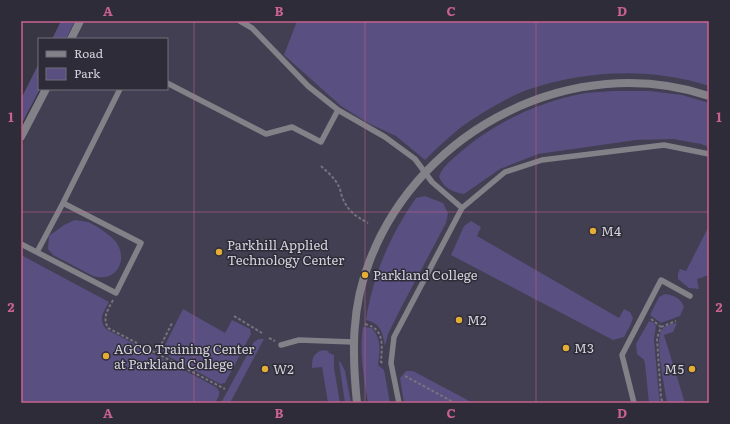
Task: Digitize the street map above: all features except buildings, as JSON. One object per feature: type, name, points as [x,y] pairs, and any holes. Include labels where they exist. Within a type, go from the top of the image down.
[{"type":"street","points":[[72,38],[80,21]]},
{"type":"street","points":[[357,403],[353,342],[355,318],[361,287],[372,255],[380,237],[395,211],[425,172],[452,148],[472,132],[492,120],[534,101],[572,88],[630,83],[658,84],[709,96]]},
{"type":"street","points":[[21,137],[45,90]]},
{"type":"lane","points":[[240,21],[252,28],[308,86],[338,110],[385,137],[415,159],[432,182],[462,208]]},
{"type":"lane","points":[[252,28],[254,21]]},
{"type":"lane","points":[[168,84],[266,134],[292,127],[321,142],[338,110]]},
{"type":"lane","points":[[37,252],[120,90]]},
{"type":"lane","points":[[399,403],[391,363],[394,337],[462,208],[506,172],[542,160],[664,146],[709,154]]},
{"type":"lane","points":[[21,244],[116,293],[141,243],[63,203]]},
{"type":"lane","points":[[634,403],[622,355],[661,280],[690,296]]},
{"type":"lane","points":[[281,345],[299,340],[353,342]]},
{"type":"path","points":[[320,166],[330,174],[338,184],[342,198],[348,208],[355,216],[368,223]]},
{"type":"path","points":[[116,293],[106,314],[105,321],[108,328],[157,352],[225,389]]},
{"type":"path","points":[[234,316],[262,333]]},
{"type":"path","points":[[651,319],[660,327]]},
{"type":"path","points":[[660,327],[676,320]]},
{"type":"path","points":[[157,352],[172,323]]},
{"type":"path","points":[[365,324],[373,326],[380,335],[382,347],[381,362],[384,364]]},
{"type":"path","points":[[660,327],[657,338],[661,398],[663,403]]},
{"type":"path","points":[[405,376],[455,403]]},
{"type":"shaded area","name":"Parkland College","points":[[84,21],[709,21],[709,403],[21,403],[21,147],[50,90],[168,90],[168,38],[76,38]]},
{"type":"green space","points":[[61,21],[75,21],[66,38],[52,38]]},
{"type":"green space","points":[[297,21],[709,21],[709,86],[664,76],[618,73],[572,78],[549,83],[516,95],[473,119],[452,135],[425,160],[396,136],[368,123],[341,106],[284,55]]},
{"type":"green space","points":[[38,65],[38,90],[39,90],[21,125],[21,99]]},
{"type":"green space","points":[[649,91],[682,95],[709,103],[709,147],[673,139],[636,140],[538,154],[500,169],[464,194],[448,189],[443,184],[439,176],[446,165],[469,145],[497,126],[528,110],[560,99],[585,93]]},
{"type":"green space","points":[[425,196],[443,203],[448,213],[446,223],[388,334],[385,346],[383,336],[378,326],[366,320],[373,287],[384,256],[398,226],[416,198]]},
{"type":"green space","points":[[75,220],[91,223],[107,233],[116,242],[120,249],[121,256],[118,268],[114,273],[101,277],[93,276],[53,255],[48,249],[49,236],[64,225]]},
{"type":"green space","points":[[471,221],[481,227],[477,236],[619,318],[624,309],[630,312],[633,318],[624,337],[613,340],[451,255],[464,226]]},
{"type":"green space","points":[[709,226],[709,275],[697,279],[699,289],[689,288],[678,279],[678,274],[680,269],[686,271]]},
{"type":"green space","points":[[21,255],[109,302],[102,316],[102,322],[106,329],[216,387],[218,389],[219,396],[215,403],[21,403]]},
{"type":"green space","points":[[665,294],[671,295],[681,301],[684,307],[680,316],[661,323],[650,315],[659,297]]},
{"type":"green space","points":[[183,309],[225,333],[232,320],[250,329],[251,334],[225,383],[220,384],[164,354],[163,349]]},
{"type":"green space","points":[[649,321],[654,323],[656,326],[654,339],[660,403],[649,403],[645,364],[644,360],[637,354],[636,344]]},
{"type":"green space","points":[[677,323],[673,332],[664,335],[685,403],[667,403],[659,337],[664,327]]},
{"type":"green space","points":[[363,327],[372,328],[379,341],[380,350],[378,365],[384,370],[390,403],[368,403],[362,356]]},
{"type":"green space","points":[[259,339],[264,339],[230,403],[221,403],[254,342]]},
{"type":"green space","points":[[323,350],[334,355],[334,368],[340,403],[328,403],[322,367],[312,368],[312,361],[315,354]]},
{"type":"green space","points":[[340,361],[345,371],[351,403],[345,403]]},
{"type":"green space","points":[[406,371],[413,371],[473,403],[404,403],[400,378]]},
{"type":"place","name":"M4","points":[[593,231]]},
{"type":"place","name":"Parkhill Applied Technology Center","points":[[219,252]]},
{"type":"place","name":"Parkland College","points":[[365,275]]},
{"type":"place","name":"M2","points":[[459,320]]},
{"type":"place","name":"M3","points":[[566,348]]},
{"type":"place","name":"AGCO Training Center at Parkland College","points":[[106,356]]},
{"type":"place","name":"W2","points":[[265,369]]},
{"type":"place","name":"M5","points":[[692,369]]}]
